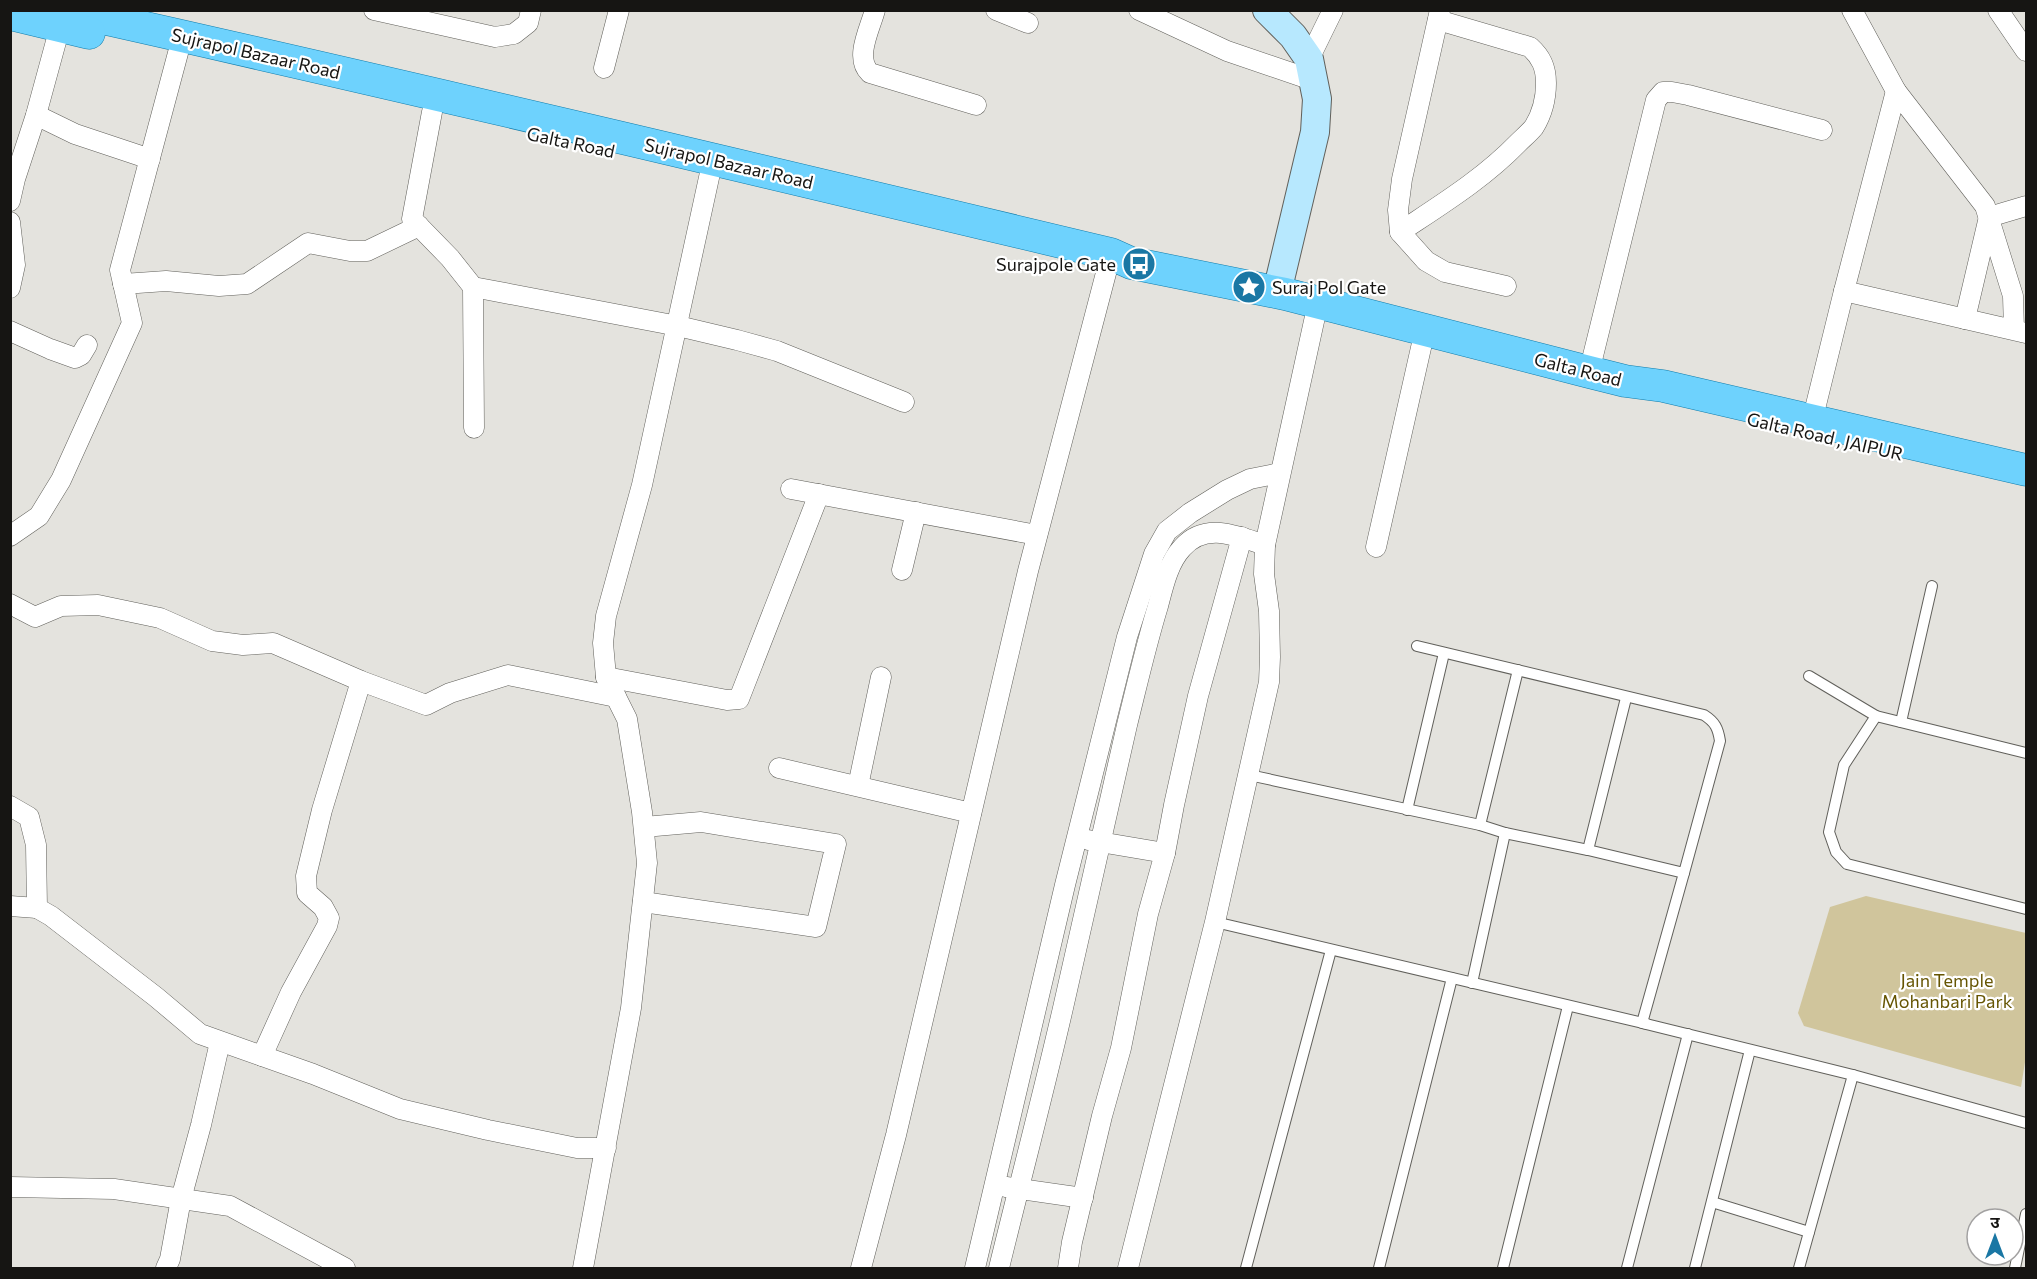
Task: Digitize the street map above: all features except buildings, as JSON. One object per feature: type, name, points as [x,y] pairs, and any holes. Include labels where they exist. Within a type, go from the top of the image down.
[{"type":"main road","name":"Galta Road","points":[[10,14],[63,19],[178,53],[432,112],[1116,262],[1277,292],[1625,381],[1664,386],[2026,470]]},
{"type":"main road","name":"Sujrapol Bazaar Road","points":[[63,19],[470,102],[1116,262]]},
{"type":"main road","name":"Galta Road , JAIPUR","points":[[1625,381],[1661,397],[2026,484]]},
{"type":"street","points":[[374,10],[449,19],[495,37],[514,34],[528,23],[531,10]]},
{"type":"street","points":[[604,68],[619,10]]},
{"type":"street","points":[[875,10],[862,57],[864,67],[870,73],[976,105]]},
{"type":"street","points":[[996,10],[1028,23]]},
{"type":"street","points":[[1139,10],[1227,51],[1312,70]]},
{"type":"street","points":[[1267,10],[1293,36],[1312,70],[1317,99],[1315,132],[1277,292]]},
{"type":"street","points":[[1312,70],[1333,10]]},
{"type":"street","points":[[1844,291],[2020,331],[2013,296],[1985,206],[1896,91],[1852,10]]},
{"type":"street","points":[[1998,10],[2026,51]]},
{"type":"street","points":[[1400,232],[1479,180],[1533,127],[1542,110],[1546,90],[1544,66],[1539,55],[1530,47],[1439,15],[1402,179],[1398,210],[1400,232],[1426,261],[1445,272],[1506,286]]},
{"type":"street","points":[[10,201],[63,19]]},
{"type":"street","points":[[10,536],[39,516],[61,480],[132,323],[120,270],[178,53]]},
{"type":"street","points":[[1812,421],[1896,91]]},
{"type":"street","points":[[1589,372],[1656,100],[1663,92],[1688,95],[1822,130]]},
{"type":"street","points":[[432,112],[412,219],[450,258],[472,287],[474,428]]},
{"type":"street","points":[[36,115],[75,134],[150,159]]},
{"type":"street","points":[[583,1269],[631,1008],[647,863],[644,827],[627,719],[606,677],[603,643],[606,616],[642,485],[710,173]]},
{"type":"street","points":[[1989,217],[2026,206]]},
{"type":"street","points":[[1965,319],[1989,217]]},
{"type":"street","points":[[10,222],[15,265],[10,288]]},
{"type":"street","points":[[123,284],[166,281],[219,286],[247,284],[308,243],[367,251],[419,226]]},
{"type":"street","points":[[861,1269],[896,1135],[1037,534],[1116,262]]},
{"type":"street","points":[[472,287],[678,326],[777,351],[904,402]]},
{"type":"street","points":[[1128,1269],[1215,922],[1269,682],[1269,611],[1264,574],[1265,545],[1318,303]]},
{"type":"street","points":[[1376,547],[1425,330]]},
{"type":"street","points":[[10,331],[39,345],[75,358],[81,355],[87,345]]},
{"type":"street","points":[[975,1269],[1006,1187],[1138,638],[1175,557],[1192,538],[1197,522],[1227,490],[1250,479],[1280,474]]},
{"type":"street","points":[[791,489],[1037,534]]},
{"type":"street","points":[[606,677],[727,700],[739,699],[819,495]]},
{"type":"street","points":[[902,570],[916,512]]},
{"type":"street","points":[[1197,522],[1265,545]]},
{"type":"street","points":[[1068,1269],[1102,1116],[1121,1048],[1148,914],[1165,854],[1198,696],[1242,537]]},
{"type":"street","points":[[10,604],[34,617],[61,606],[98,605],[160,618],[212,642],[243,645],[273,644],[426,705],[450,693],[508,675],[616,697]]},
{"type":"street","points":[[858,786],[882,677]]},
{"type":"street","points":[[262,1056],[291,992],[327,926],[329,918],[323,907],[307,893],[306,876],[322,810],[361,681]]},
{"type":"street","points":[[779,768],[971,813]]},
{"type":"street","points":[[10,806],[29,817],[36,844],[36,908]]},
{"type":"street","points":[[642,903],[816,927],[836,844],[701,822],[644,827]]},
{"type":"street","points":[[1089,840],[1165,854]]},
{"type":"street","points":[[10,906],[36,908],[51,916],[200,1034],[313,1074],[400,1109],[578,1148],[606,1148]]},
{"type":"street","points":[[166,1269],[220,1042]]},
{"type":"street","points":[[10,1187],[114,1189],[230,1206],[345,1269]]},
{"type":"street","points":[[1006,1187],[1083,1198]]},
{"type":"street","points":[[999,1269],[1006,1187]]},
{"type":"lane","points":[[1901,722],[1932,586]]},
{"type":"lane","points":[[1418,646],[1704,716],[1714,722],[1720,741],[1642,1023],[1654,1026]]},
{"type":"lane","points":[[1407,810],[1444,653]]},
{"type":"lane","points":[[1480,825],[1518,670]]},
{"type":"lane","points":[[1809,676],[1876,716],[2026,753]]},
{"type":"lane","points":[[1588,850],[1626,698]]},
{"type":"lane","points":[[1876,716],[1844,765],[1829,832],[1836,852],[1847,864],[2026,909]]},
{"type":"lane","points":[[1248,775],[1480,825],[1505,833],[1684,873]]},
{"type":"lane","points":[[1472,983],[1505,833]]},
{"type":"lane","points":[[1215,922],[1688,1034],[1852,1075],[2026,1123]]},
{"type":"lane","points":[[1246,1269],[1331,950]]},
{"type":"lane","points":[[1379,1269],[1452,978]]},
{"type":"lane","points":[[1503,1269],[1568,1006]]},
{"type":"lane","points":[[1627,1269],[1688,1034]]},
{"type":"lane","points":[[1695,1269],[1750,1050]]},
{"type":"lane","points":[[1799,1269],[1852,1075]]},
{"type":"lane","points":[[1712,1202],[1809,1232]]},
{"type":"lane","points":[[2014,1269],[2026,1214]]},
{"type":"green space","name":"Jain Temple Mohanbari Park","points":[[1866,896],[2026,933],[2026,1056],[2021,1087],[1804,1026],[1798,1013],[1830,907]]},
{"type":"place","name":"Surajpole Gate","points":[[1139,264]]},
{"type":"place","name":"Suraj Pol Gate","points":[[1249,287]]}]
